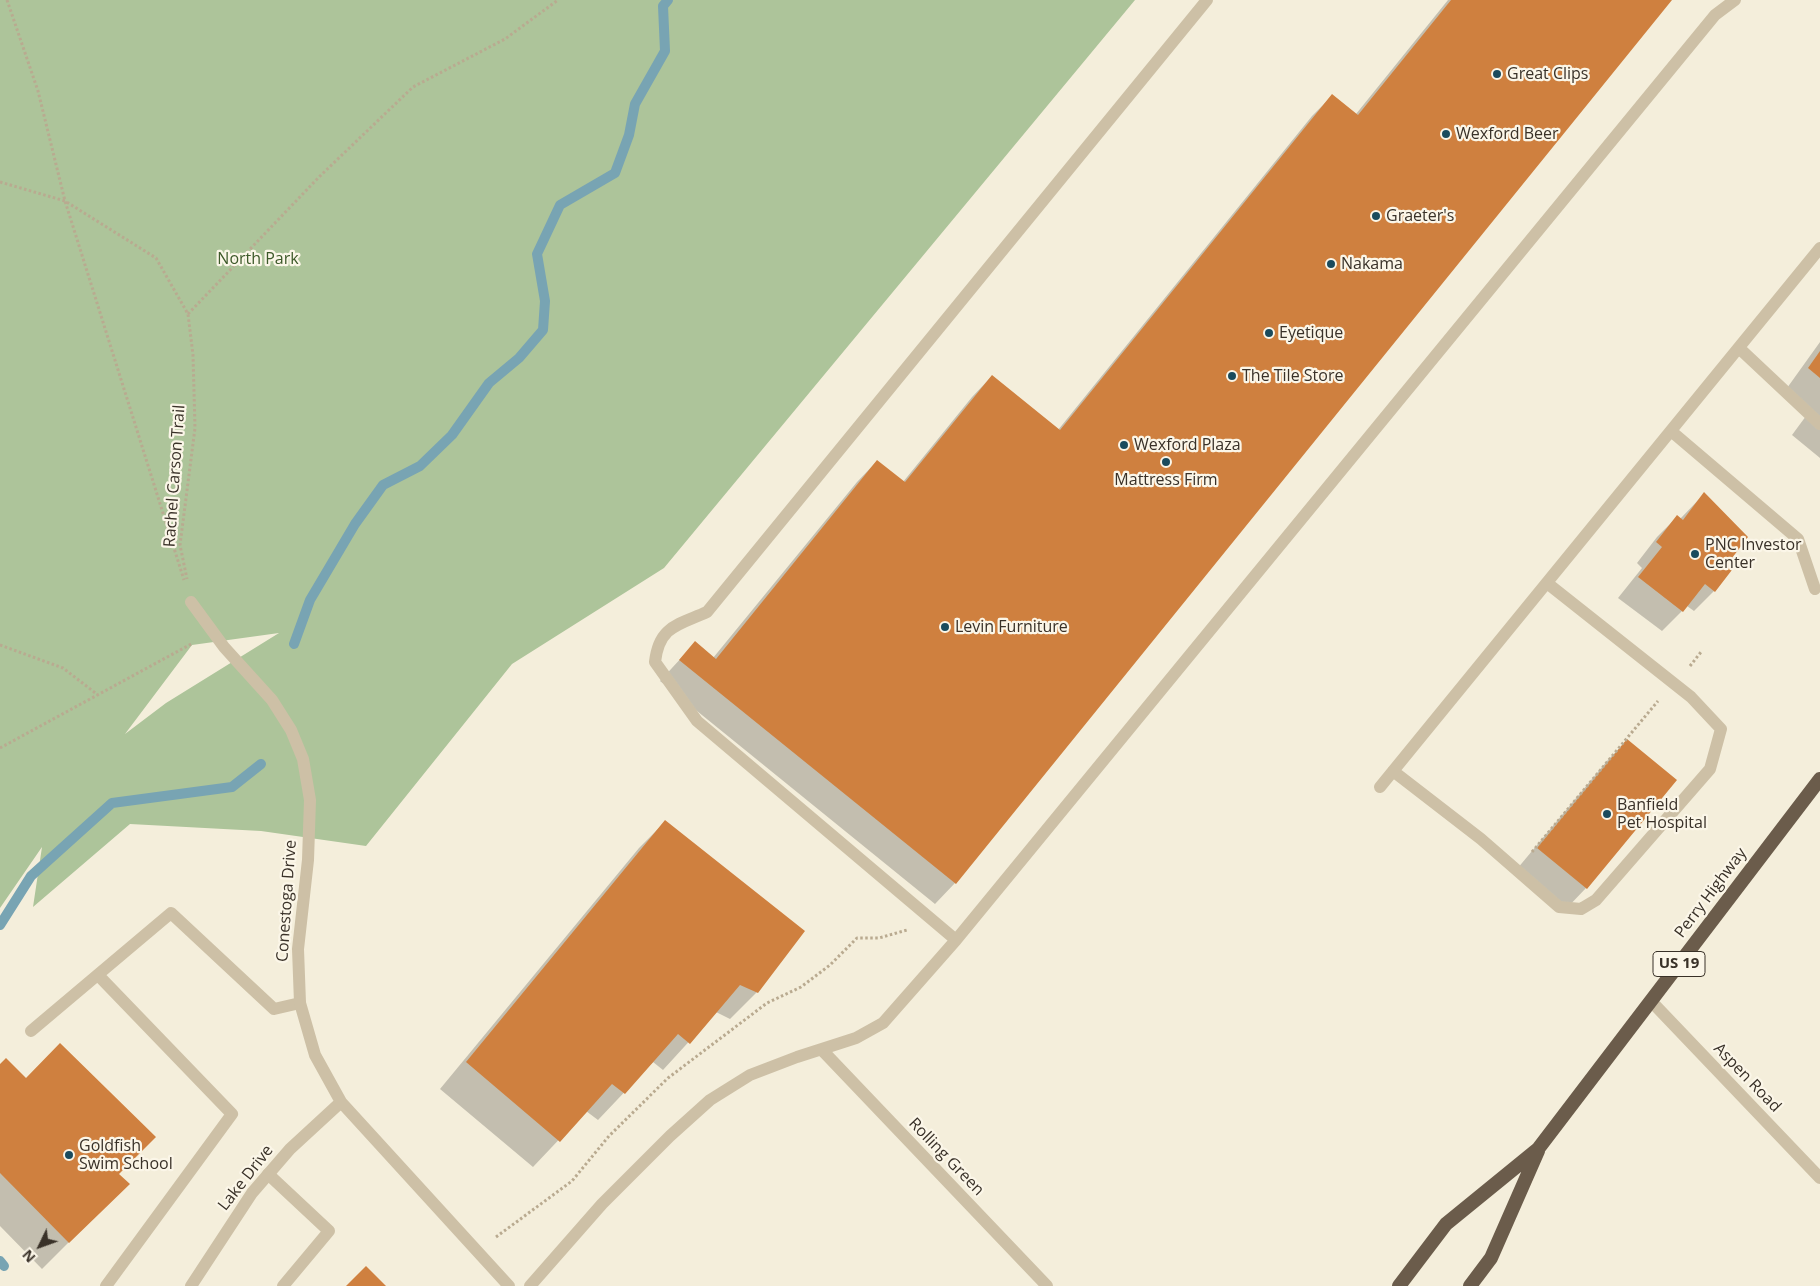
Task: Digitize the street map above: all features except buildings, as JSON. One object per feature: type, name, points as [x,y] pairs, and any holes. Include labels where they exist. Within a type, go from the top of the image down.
[{"type":"highway","name":"Perry Highway","points":[[1399,1286],[1446,1224],[1538,1149],[1820,778]]},
{"type":"highway","name":"Perry Highway","points":[[1470,1286],[1491,1258],[1538,1149]]},
{"type":"street","points":[[956,940],[697,721],[655,662],[657,645],[671,628],[707,612],[1207,0]]},
{"type":"street","points":[[530,1286],[602,1204],[670,1136],[710,1100],[750,1075],[797,1057],[856,1038],[883,1023],[956,940],[1710,21],[1735,0]]},
{"type":"street","points":[[1380,787],[1820,248]]},
{"type":"street","points":[[1739,348],[1820,424]]},
{"type":"street","points":[[1671,431],[1798,538],[1815,589]]},
{"type":"street","points":[[1393,771],[1481,839],[1559,907],[1581,909],[1596,900],[1710,769],[1720,729],[1691,697],[1547,583]]},
{"type":"street","name":"Conestoga Drive","points":[[191,602],[213,632],[272,700],[291,730],[303,758],[310,800],[308,860],[298,949],[300,1003],[314,1055],[341,1102],[509,1286]]},
{"type":"street","points":[[31,1031],[171,913],[274,1009],[300,1003]]},
{"type":"street","points":[[98,975],[232,1114],[106,1286]]},
{"type":"street","name":"Aspen Road","points":[[1651,1001],[1820,1178]]},
{"type":"street","name":"Rolling Green","points":[[822,1050],[1047,1286]]},
{"type":"street","name":"Lake Drive","points":[[191,1286],[252,1193],[290,1149],[341,1102]]},
{"type":"street","points":[[268,1174],[328,1231],[283,1286]]},
{"type":"path","points":[[7,0],[38,91],[65,201],[191,602]]},
{"type":"path","points":[[188,314],[319,177],[413,87],[504,39],[558,0]]},
{"type":"path","name":"Rachel Carson Trail","points":[[0,182],[65,201],[156,258],[188,314],[193,354],[195,428],[180,545],[191,602]]},
{"type":"path","points":[[0,748],[213,632]]},
{"type":"path","points":[[0,645],[63,668],[98,695]]},
{"type":"path","points":[[1517,870],[1663,695]]},
{"type":"path","points":[[477,1251],[572,1181],[609,1136],[668,1078],[743,1020],[767,1003],[800,987],[830,965],[857,938],[879,938],[908,930],[930,918]]},
{"type":"green space","name":"North Park","points":[[0,0],[1135,0],[664,568],[512,664],[366,846],[261,831],[130,824],[33,907],[42,847],[0,908]],"holes":[[[279,633],[166,703],[125,734],[192,645]]]},
{"type":"waterway","points":[[294,644],[310,600],[355,524],[383,485],[420,466],[452,435],[489,383],[519,358],[543,330],[545,301],[537,254],[560,205],[615,173],[629,135],[635,104],[665,51],[663,6],[668,0]]},
{"type":"waterway","points":[[0,925],[31,876],[112,803],[232,787],[261,764]]},
{"type":"waterway","points":[[0,1261],[4,1266]]},
{"type":"place","name":"Great Clips","points":[[1497,74]]},
{"type":"place","name":"Wexford Beer","points":[[1446,134]]},
{"type":"place","name":"Graeter's","points":[[1376,216]]},
{"type":"place","name":"Nakama","points":[[1331,264]]},
{"type":"place","name":"Eyetique","points":[[1269,333]]},
{"type":"place","name":"The Tile Store","points":[[1232,376]]},
{"type":"place","name":"Wexford Plaza","points":[[1124,445]]},
{"type":"place","name":"Mattress Firm","points":[[1166,462]]},
{"type":"place","name":"PNC Investor Center","points":[[1695,554]]},
{"type":"place","name":"Levin Furniture","points":[[945,627]]},
{"type":"place","name":"Banfield Pet Hospital","points":[[1607,814]]},
{"type":"place","name":"Goldfish Swim School","points":[[69,1155]]}]
